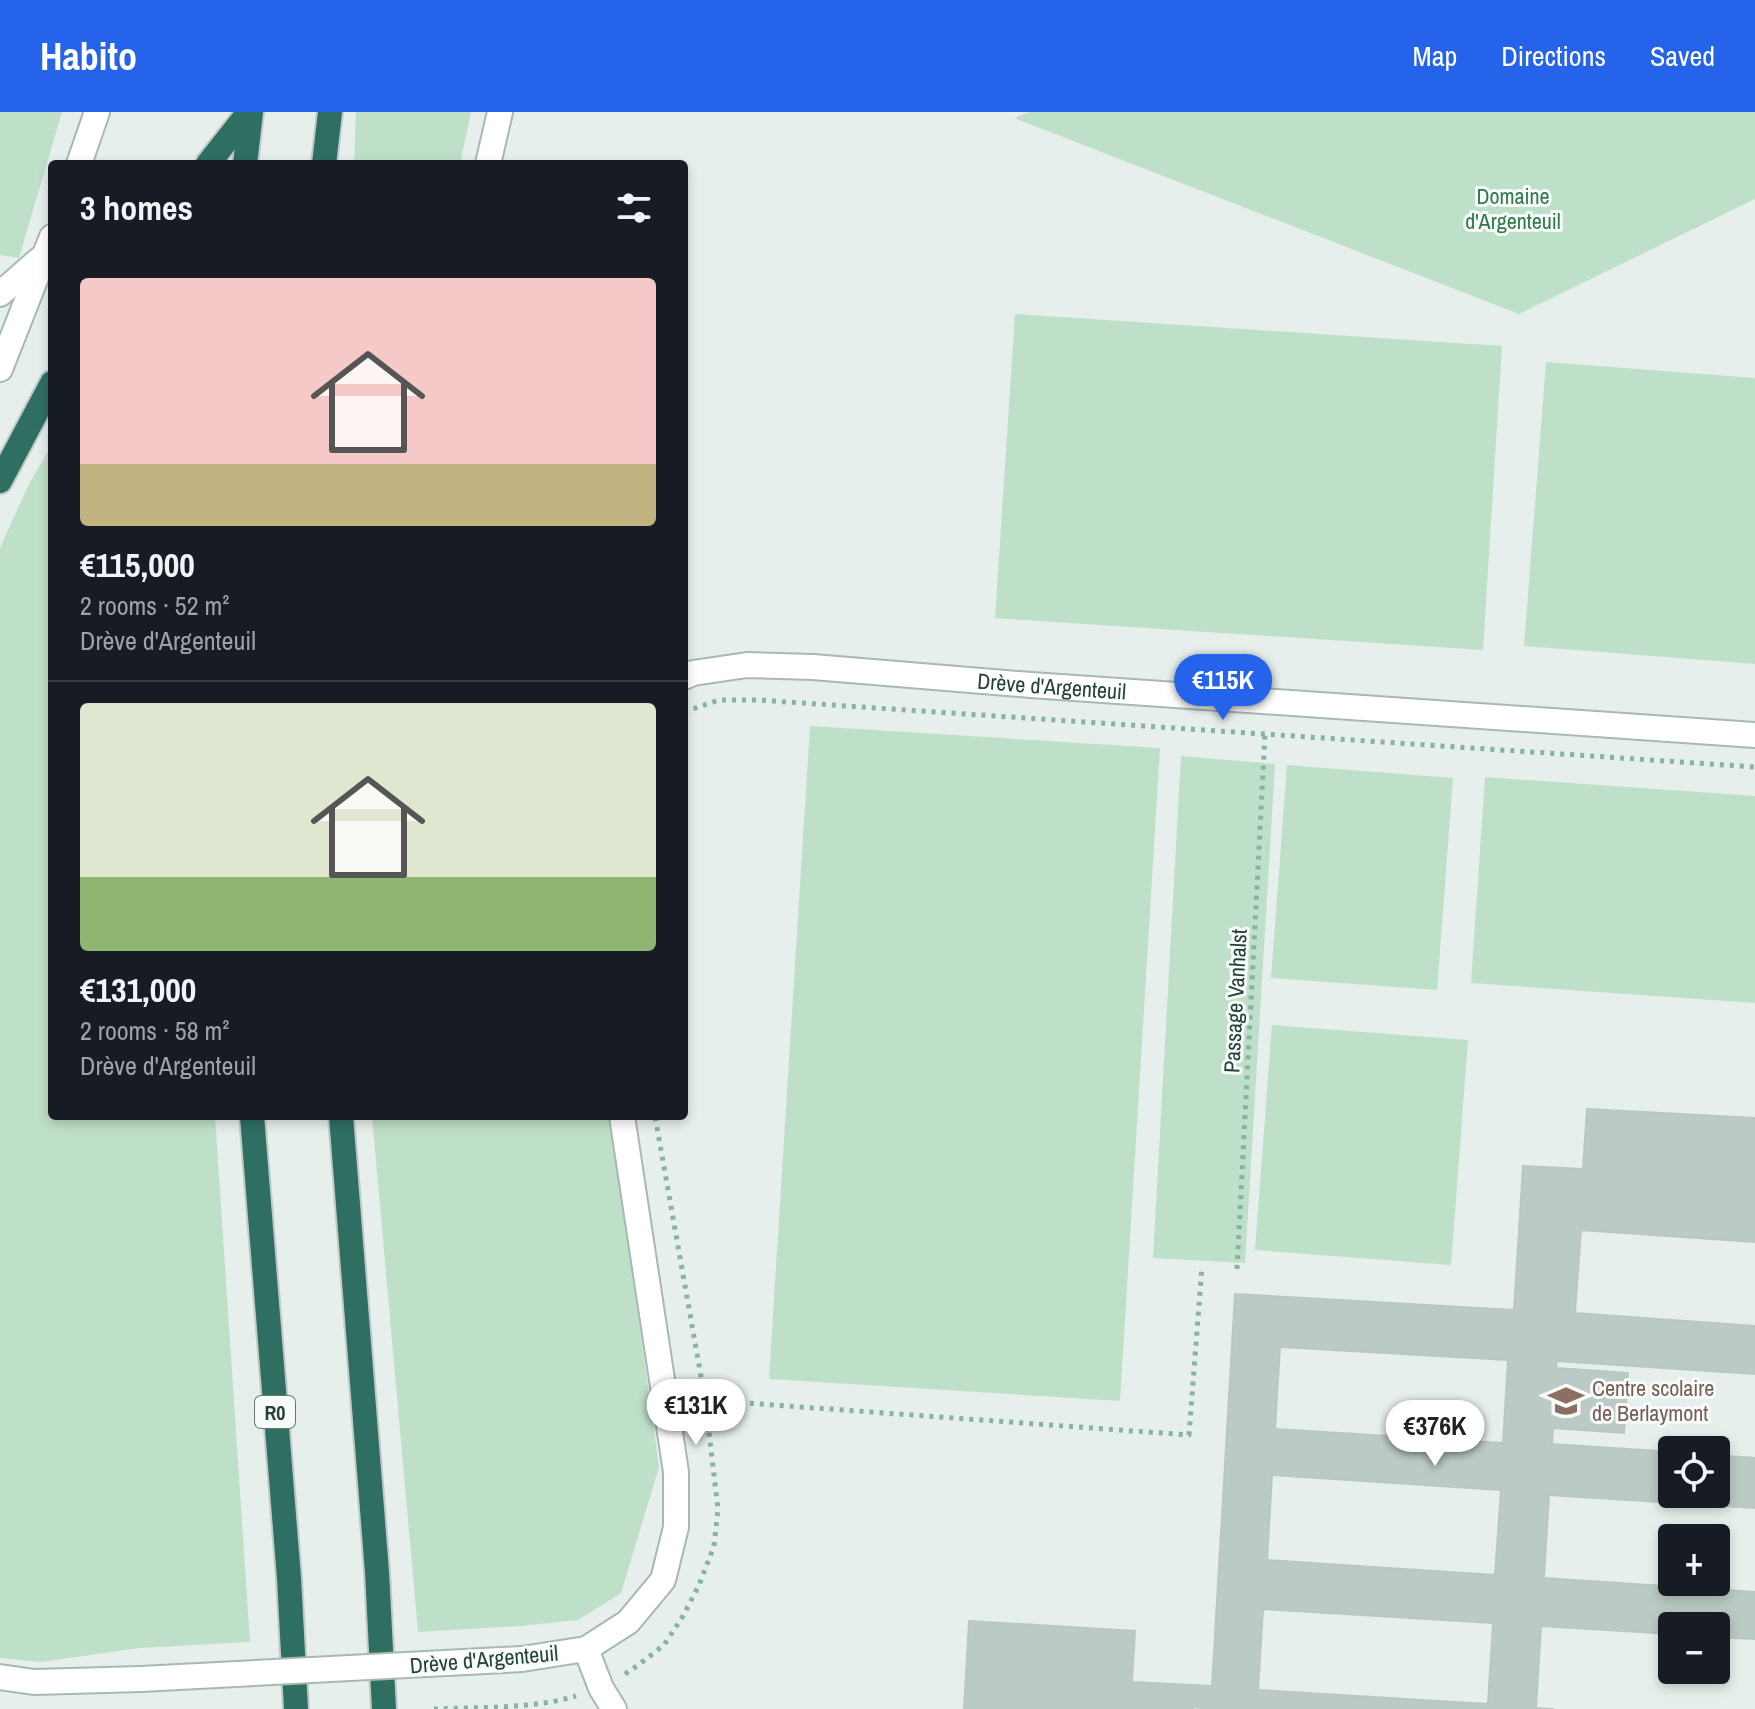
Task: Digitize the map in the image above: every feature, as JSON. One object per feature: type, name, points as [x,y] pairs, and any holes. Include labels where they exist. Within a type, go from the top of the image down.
[{"type":"highway","points":[[211,160],[250,112]]},
{"type":"highway","points":[[245,160],[250,112]]},
{"type":"highway","points":[[324,160],[330,112]]},
{"type":"highway","points":[[0,481],[48,391]]},
{"type":"highway","name":"R0","points":[[252,1120],[289,1578],[296,1709]]},
{"type":"highway","points":[[341,1120],[377,1572],[384,1709]]},
{"type":"street","points":[[80,160],[97,112]]},
{"type":"street","points":[[489,160],[500,112]]},
{"type":"street","points":[[0,294],[48,246]]},
{"type":"street","points":[[0,369],[48,246]]},
{"type":"street","name":"Drève d'Argenteuil","points":[[688,675],[747,665],[813,667],[1755,735]]},
{"type":"street","name":"Drève d'Argenteuil","points":[[0,1677],[34,1682],[141,1679],[522,1659],[586,1649],[628,1622],[663,1580],[676,1527],[676,1472],[623,1120]]},
{"type":"street","points":[[586,1649],[601,1688],[614,1709]]},
{"type":"path","points":[[688,711],[719,700],[757,700],[1755,767]]},
{"type":"path","name":"Passage Vanhalst","points":[[1237,1269],[1265,734]]},
{"type":"path","points":[[665,1400],[705,1399],[1189,1435],[1202,1266]]},
{"type":"path","points":[[434,1709],[525,1705]]},
{"type":"green space","points":[[0,112],[62,112],[19,258],[0,255]]},
{"type":"green space","points":[[356,112],[471,112],[461,160],[354,160]]},
{"type":"green space","name":"Domaine d'Argenteuil","points":[[1029,112],[1755,112],[1755,199],[1519,314],[1014,118]]},
{"type":"green space","points":[[1015,314],[1502,346],[1483,650],[995,618]]},
{"type":"green space","points":[[1546,362],[1755,378],[1755,664],[1524,646]]},
{"type":"green space","points":[[48,452],[48,1120],[215,1120],[250,1642],[139,1648],[41,1662],[0,1658],[0,548],[29,484]]},
{"type":"green space","points":[[810,726],[1160,748],[1120,1401],[769,1379]]},
{"type":"green space","points":[[1181,756],[1275,764],[1245,1263],[1153,1258]]},
{"type":"green space","points":[[1287,765],[1453,778],[1437,990],[1271,978]]},
{"type":"green space","points":[[1485,777],[1755,796],[1755,1003],[1471,983]]},
{"type":"green space","points":[[1272,1025],[1468,1040],[1451,1265],[1255,1250]]},
{"type":"green space","points":[[372,1120],[612,1120],[659,1467],[621,1593],[578,1620],[418,1632]]},
{"type":"building","name":"Centre scolaire de Berlaymont","points":[[1587,1109],[1755,1118],[1755,1242],[1581,1230],[1575,1313],[1755,1326],[1755,1374],[1557,1361],[1556,1368],[1628,1373],[1624,1433],[1553,1428],[1552,1444],[1658,1451],[1658,1502],[1549,1495],[1544,1578],[1658,1586],[1658,1596],[1730,1596],[1730,1590],[1755,1592],[1755,1639],[1730,1638],[1730,1612],[1658,1612],[1658,1633],[1541,1626],[1536,1708],[1554,1709],[964,1709],[969,1621],[1135,1631],[1132,1682],[1212,1686],[1235,1294],[1514,1310],[1523,1166],[1583,1169]],"holes":[[[1280,1347],[1508,1360],[1503,1443],[1275,1429]],[[1272,1475],[1501,1490],[1495,1575],[1267,1560]],[[1263,1609],[1493,1623],[1488,1704],[1258,1690]]]},
{"type":"building","name":"Centre scolaire de Berlaymont","points":[[1730,1456],[1755,1458],[1755,1508],[1730,1506]]},
{"type":"place","name":"Centre scolaire de Berlaymont","points":[[1566,1401]]}]
